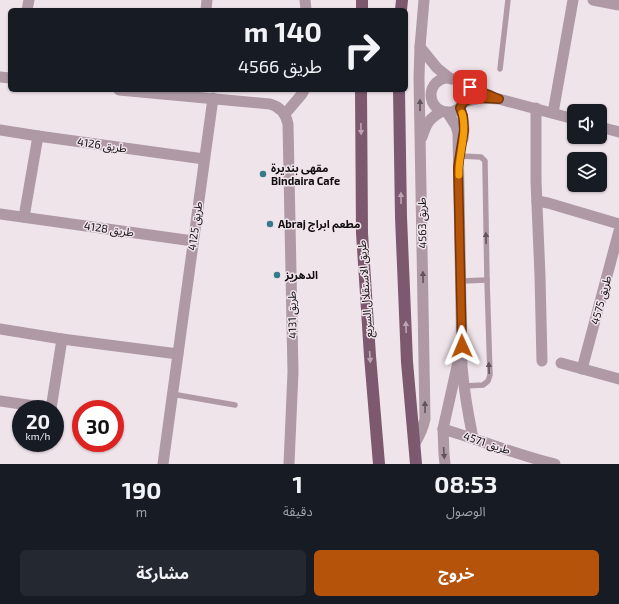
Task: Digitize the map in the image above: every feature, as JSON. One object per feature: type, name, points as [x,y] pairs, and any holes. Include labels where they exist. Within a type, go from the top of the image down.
[{"type":"main road","name":"طريق الاستقلال السريع","points":[[361,92],[362,233],[379,464]]},
{"type":"main road","points":[[399,92],[407,362],[416,464]]},
{"type":"street","name":"طريق 4563","points":[[415,443],[421,432],[425,419],[420,141],[420,47],[424,0]]},
{"type":"street","points":[[553,113],[573,0]]},
{"type":"street","points":[[593,0],[619,5]]},
{"type":"street","points":[[420,47],[437,68],[451,79],[462,85],[499,99],[567,117]]},
{"type":"street","points":[[451,79],[441,80],[432,91],[435,105],[444,111],[456,126],[458,133],[464,386],[474,438]]},
{"type":"street","points":[[459,162],[464,130],[462,105],[465,93],[462,85]]},
{"type":"street","points":[[158,92],[198,94],[213,98],[270,104],[281,109],[284,114],[303,92]]},
{"type":"street","name":"طريق 4125","points":[[164,464],[172,394],[213,98]]},
{"type":"street","points":[[420,141],[430,120],[434,116],[444,111],[456,110],[462,105],[481,98],[499,99]]},
{"type":"street","points":[[536,108],[536,181],[542,361]]},
{"type":"street","name":"طريق 4131","points":[[284,114],[288,124],[293,364],[289,464]]},
{"type":"street","points":[[607,129],[619,132]]},
{"type":"street","name":"طريق 4126","points":[[0,130],[204,159]]},
{"type":"street","points":[[24,217],[38,136]]},
{"type":"street","points":[[537,201],[619,224]]},
{"type":"street","name":"طريق 4128","points":[[0,214],[193,241]]},
{"type":"street","name":"طريق 4575","points":[[582,369],[619,231]]},
{"type":"street","points":[[0,329],[62,339],[178,354]]},
{"type":"street","points":[[48,400],[62,339]]},
{"type":"street","points":[[445,464],[443,429],[462,346]]},
{"type":"street","points":[[561,363],[619,379]]},
{"type":"street","points":[[0,401],[12,403]]},
{"type":"street","name":"طريق 4571","points":[[443,429],[531,458],[555,464]]},
{"type":"lane","points":[[500,69],[508,0]]},
{"type":"lane","points":[[459,162],[478,157],[485,161],[490,378],[483,385],[464,386]]},
{"type":"lane","points":[[461,281],[487,280]]},
{"type":"lane","points":[[172,394],[235,405]]},
{"type":"slow traffic","points":[[459,175],[458,167],[464,130],[462,113]]},
{"type":"place","name":"مقهى بنديرة Bindaira Cafe","points":[[263,174]]},
{"type":"place","name":"Abraj مطعم ابراج","points":[[270,224]]},
{"type":"place","name":"الدهريز","points":[[277,275]]},
{"type":"route","points":[[462,346],[458,167],[464,123],[460,108],[464,102],[472,100],[481,98],[499,99],[470,87]]}]
